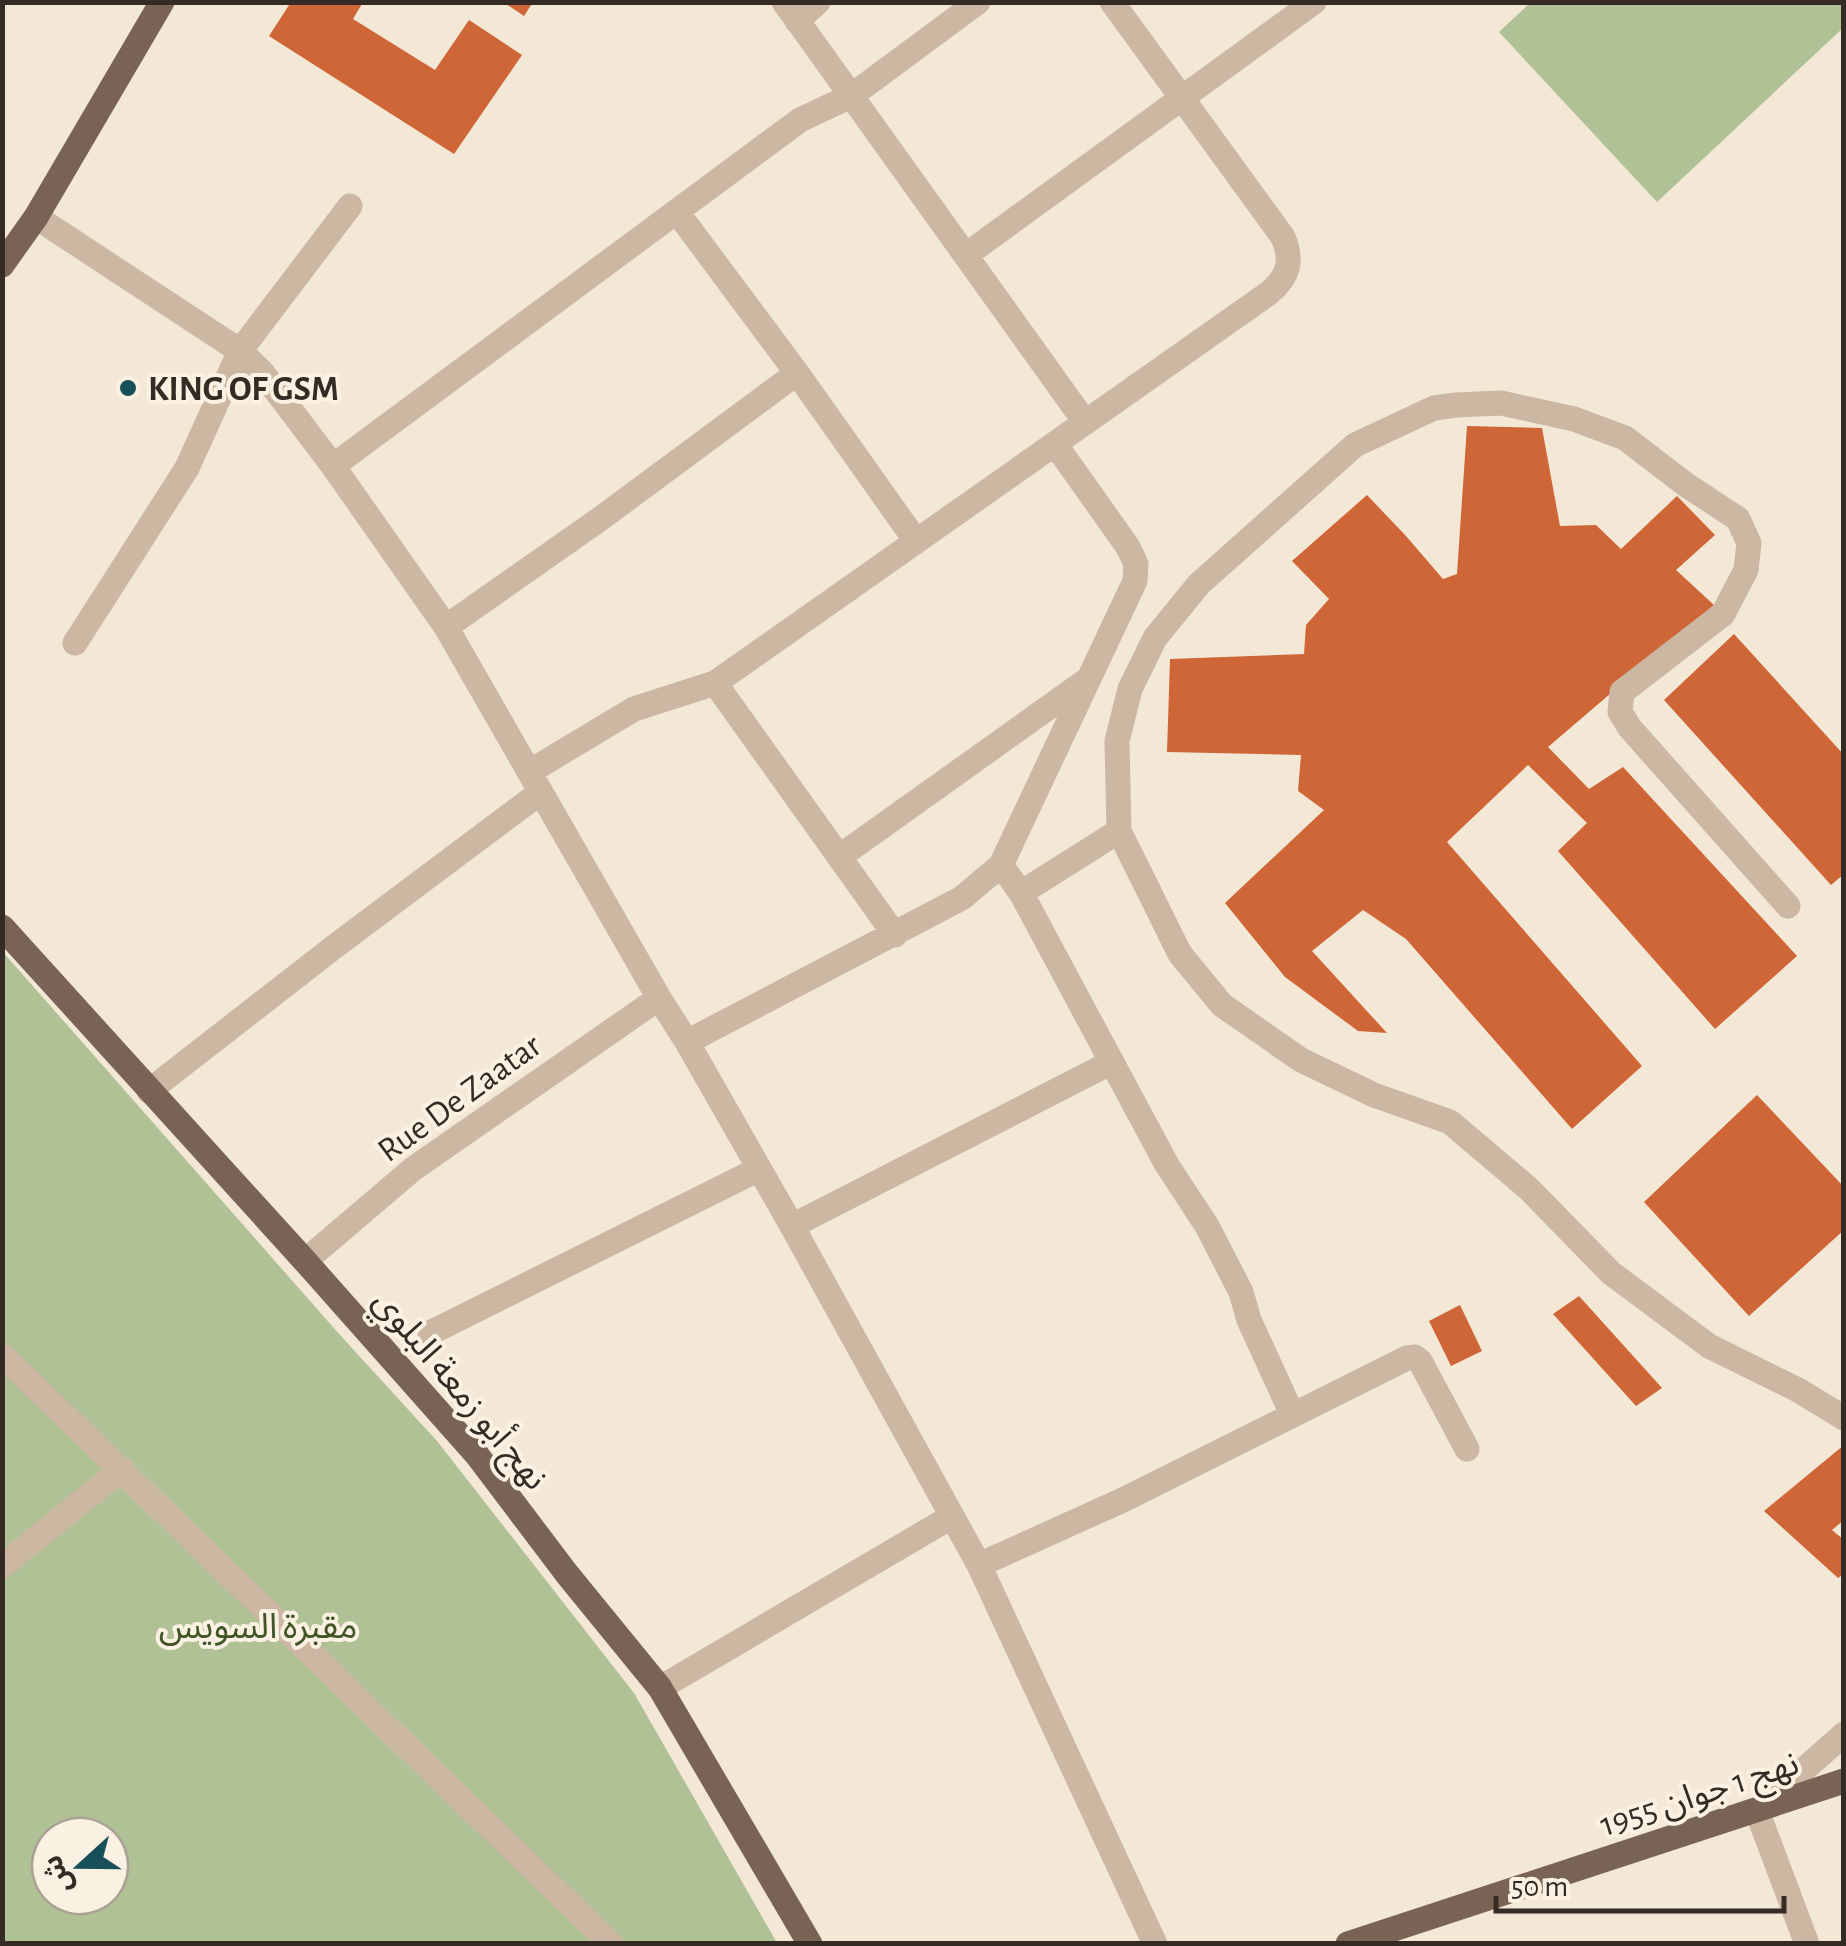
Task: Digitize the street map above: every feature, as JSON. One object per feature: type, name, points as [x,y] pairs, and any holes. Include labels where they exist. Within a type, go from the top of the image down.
[{"type":"main road","points":[[2,265],[36,217],[162,2]]},
{"type":"main road","name":"نهج أبو زمعة البلوي","points":[[2,928],[478,1455],[566,1574],[660,1688],[809,1943]]},
{"type":"main road","name":"نهج 1 جوان 1955","points":[[1348,1944],[1844,1782]]},
{"type":"street","points":[[818,2],[791,12],[1085,422]]},
{"type":"street","points":[[333,466],[800,120],[851,96],[978,2]]},
{"type":"street","points":[[149,1091],[334,947],[535,782],[634,709],[715,683],[1282,282],[1289,252],[1283,237],[1112,2]]},
{"type":"street","points":[[966,256],[1314,2]]},
{"type":"street","points":[[76,643],[187,468],[240,351],[350,206]]},
{"type":"street","points":[[677,212],[916,541]]},
{"type":"street","points":[[36,217],[240,351],[262,372],[446,627],[792,1226],[979,1565],[1155,1944]]},
{"type":"street","points":[[446,627],[797,373]]},
{"type":"street","points":[[1788,906],[1620,712],[1622,692],[1722,614],[1746,570],[1749,542],[1738,519],[1625,438],[1574,420],[1502,403],[1456,404],[1434,408],[1355,444],[1199,584],[1155,638],[1130,689],[1117,741],[1119,831],[1180,954],[1222,1005],[1300,1060],[1374,1095],[1450,1122],[1529,1189],[1611,1273],[1709,1346],[1798,1390],[1844,1418]]},
{"type":"street","points":[[687,1042],[962,898],[1001,865],[1135,581],[1136,564],[1128,547],[1055,444]]},
{"type":"street","points":[[839,857],[1089,678]]},
{"type":"street","points":[[715,683],[895,935]]},
{"type":"street","points":[[1021,893],[1119,831]]},
{"type":"street","points":[[1001,865],[1021,893],[1167,1165],[1208,1226],[1241,1292],[1292,1414]]},
{"type":"street","name":"Rue De Zaatar","points":[[305,1261],[413,1169],[659,998]]},
{"type":"street","points":[[792,1226],[1112,1062]]},
{"type":"street","points":[[430,1333],[759,1169]]},
{"type":"street","points":[[2,1354],[611,1944]]},
{"type":"street","points":[[979,1565],[1123,1500],[1414,1357],[1420,1360],[1467,1449]]},
{"type":"street","points":[[2,1566],[122,1469]]},
{"type":"street","points":[[660,1688],[951,1517]]},
{"type":"street","points":[[1806,1944],[1757,1811],[1844,1734]]},
{"type":"green space","points":[[1531,2],[1843,3],[1843,28],[1657,202],[1499,32]]},
{"type":"green space","name":"مقبرة السويس","points":[[2,951],[437,1441],[634,1693],[777,1943],[3,1943]]},
{"type":"building","points":[[291,2],[363,2],[353,19],[435,70],[469,20],[522,55],[454,154],[269,36]]},
{"type":"building","points":[[503,2],[533,2],[524,16]]},
{"type":"building","points":[[1467,426],[1542,428],[1560,526],[1596,525],[1621,549],[1677,496],[1715,535],[1676,570],[1714,605],[1548,747],[1589,789],[1623,767],[1797,956],[1715,1029],[1558,851],[1587,823],[1528,765],[1447,842],[1642,1066],[1572,1129],[1406,939],[1363,910],[1312,951],[1387,1033],[1358,1031],[1285,977],[1225,903],[1324,810],[1298,791],[1301,755],[1167,752],[1170,659],[1304,654],[1306,625],[1329,599],[1292,561],[1367,495],[1443,579],[1457,574]]},
{"type":"building","points":[[1734,634],[1844,755],[1844,874],[1831,885],[1664,700]]},
{"type":"building","points":[[1757,1095],[1844,1187],[1844,1230],[1749,1316],[1644,1202]]},
{"type":"building","points":[[1579,1296],[1662,1388],[1636,1406],[1553,1314]]},
{"type":"building","points":[[1460,1305],[1482,1351],[1451,1366],[1429,1321]]},
{"type":"building","points":[[1844,1445],[1844,1520],[1832,1530],[1844,1540],[1844,1574],[1838,1578],[1764,1511]]},
{"type":"place","name":"KING OF GSM","points":[[128,388]]}]
